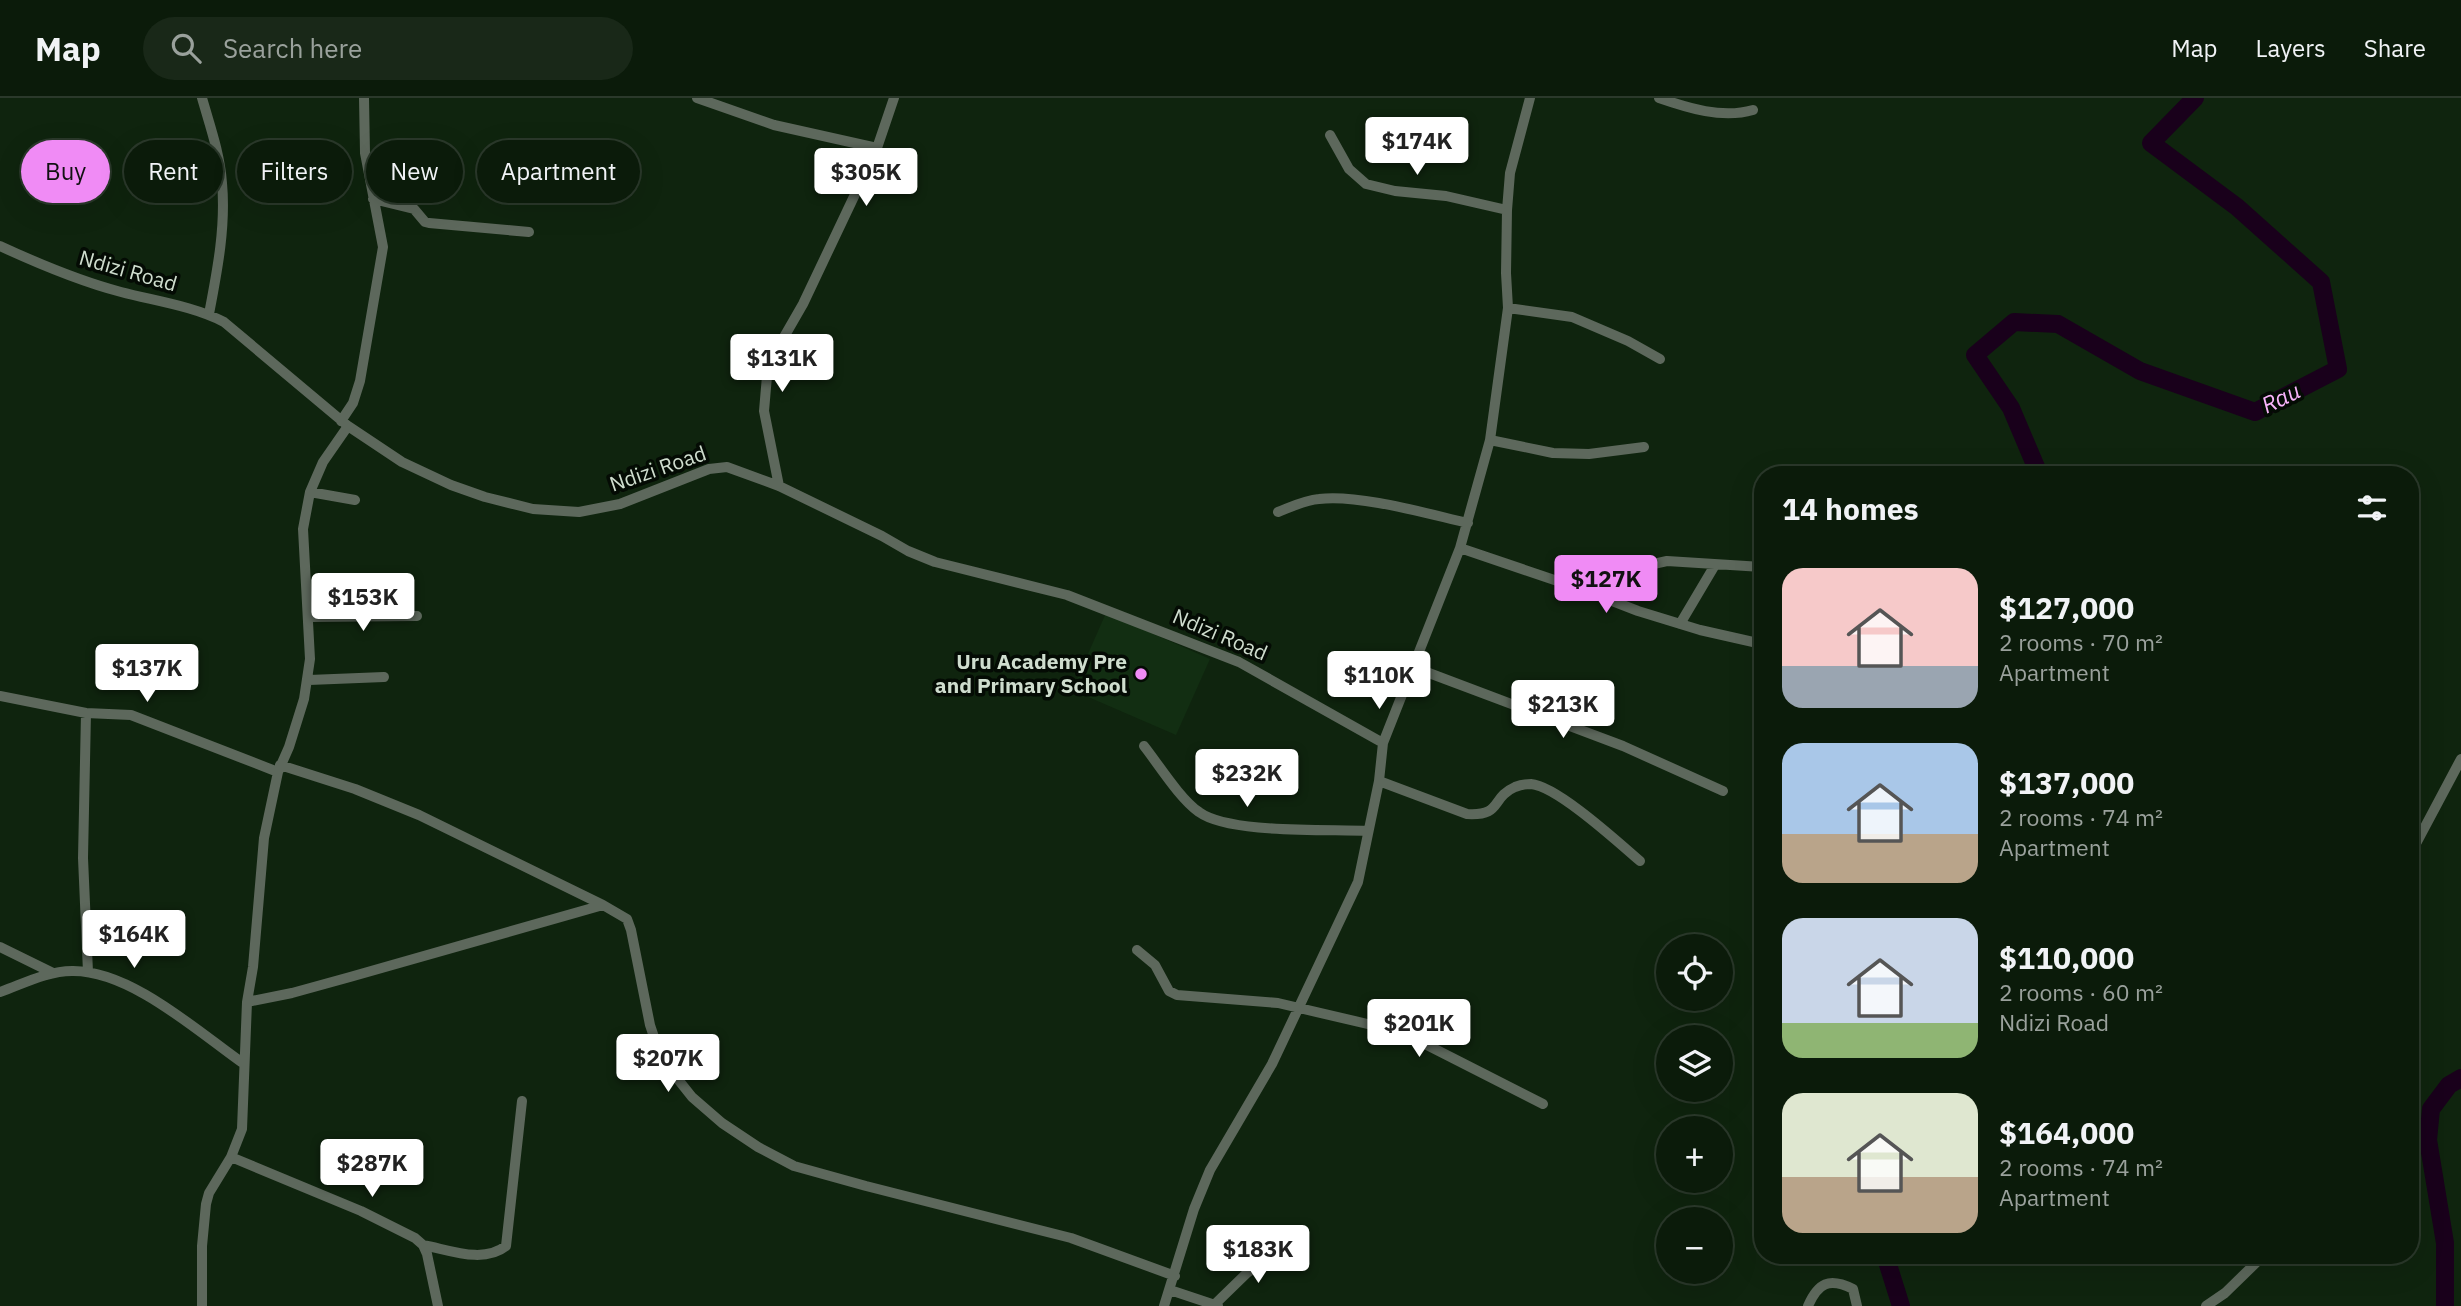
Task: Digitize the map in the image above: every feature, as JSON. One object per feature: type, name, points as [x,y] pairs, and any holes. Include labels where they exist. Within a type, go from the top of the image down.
[{"type":"street","points":[[202,98],[223,185],[218,266],[209,314]]},
{"type":"street","points":[[364,98],[366,159]]},
{"type":"street","points":[[697,98],[774,125],[877,148]]},
{"type":"street","points":[[779,486],[764,411],[767,376],[780,344],[803,304],[877,148],[894,98]]},
{"type":"street","points":[[1164,1306],[1194,1209],[1210,1170],[1272,1065],[1358,882],[1379,781],[1383,743],[1468,523],[1490,440],[1508,307],[1506,273],[1510,173],[1530,98]]},
{"type":"street","points":[[1659,98],[1693,109],[1737,114],[1752,110]]},
{"type":"street","points":[[1330,135],[1349,169],[1366,184],[1395,191],[1446,196],[1507,210]]},
{"type":"street","points":[[202,1306],[202,1246],[206,1205],[209,1193],[231,1157],[242,1129],[247,1002],[264,838],[279,769],[309,680],[309,617],[303,529],[310,492],[344,423],[360,381],[383,247],[374,203]]},
{"type":"street","points":[[389,203],[414,209],[429,223],[492,231],[529,232]]},
{"type":"street","name":"Ndizi Road","points":[[0,246],[43,265],[118,291],[209,314],[224,322],[344,423],[402,462],[451,485],[533,509],[579,512],[620,504],[709,469],[727,467],[779,486],[935,562],[1067,595],[1239,662],[1383,743]]},
{"type":"street","points":[[1508,307],[1572,317],[1628,341],[1660,359]]},
{"type":"street","points":[[1490,440],[1553,453],[1589,454],[1644,447]]},
{"type":"street","points":[[310,492],[355,500]]},
{"type":"street","points":[[1278,512],[1305,501],[1333,498],[1468,523]]},
{"type":"street","points":[[1460,548],[1638,611],[1754,643]]},
{"type":"street","points":[[1584,590],[1667,561],[1754,567]]},
{"type":"street","points":[[1681,624],[1715,565]]},
{"type":"street","points":[[309,617],[417,616]]},
{"type":"street","points":[[1413,667],[1623,746],[1723,791]]},
{"type":"street","points":[[309,680],[384,677]]},
{"type":"street","points":[[0,696],[86,713],[131,715],[279,769],[355,789],[419,815],[603,905],[626,919],[631,930],[650,1026],[661,1058],[692,1097],[722,1123],[758,1147],[793,1166],[1071,1238],[1175,1276]]},
{"type":"street","points":[[86,713],[83,858],[88,972]]},
{"type":"street","points":[[1144,746],[1188,802],[1199,813],[1213,819],[1257,827],[1368,831]]},
{"type":"street","points":[[2419,838],[2461,759]]},
{"type":"street","points":[[1379,781],[1467,814],[1482,814],[1494,808],[1506,792],[1532,784],[1556,795],[1640,861]]},
{"type":"street","points":[[247,1002],[327,984],[603,905]]},
{"type":"street","points":[[0,947],[53,973]]},
{"type":"street","points":[[1137,950],[1155,965],[1169,991],[1177,995],[1251,999],[1298,1006],[1376,1026],[1425,1044],[1543,1104]]},
{"type":"street","points":[[0,992],[53,973],[88,972],[128,984],[244,1064]]},
{"type":"street","points":[[231,1157],[361,1211],[415,1238],[423,1245],[483,1256],[497,1254],[506,1246],[522,1101]]},
{"type":"street","points":[[423,1245],[433,1276],[438,1306]]},
{"type":"street","points":[[1170,1290],[1216,1305],[1247,1273],[1284,1246]]},
{"type":"street","points":[[2206,1306],[2225,1293],[2255,1264]]},
{"type":"street","points":[[1808,1306],[1822,1284],[1832,1282],[1853,1289],[1857,1306]]},
{"type":"shaded area","name":"Uru Academy Pre and Primary School","points":[[1106,613],[1210,659],[1176,735],[1072,690]]},
{"type":"waterway","name":"Rau","points":[[2036,466],[2011,408],[1975,355],[2014,322],[2058,324],[2140,371],[2255,412],[2338,369],[2321,282],[2237,207],[2151,143],[2195,98]]},
{"type":"waterway","points":[[2445,1306],[2445,1243],[2428,1140],[2431,1109],[2449,1085],[2461,1078]]},
{"type":"waterway","name":"Rau","points":[[1888,1264],[1901,1306]]},
{"type":"place","name":"Uru Academy Pre and Primary School","points":[[1141,674]]}]
